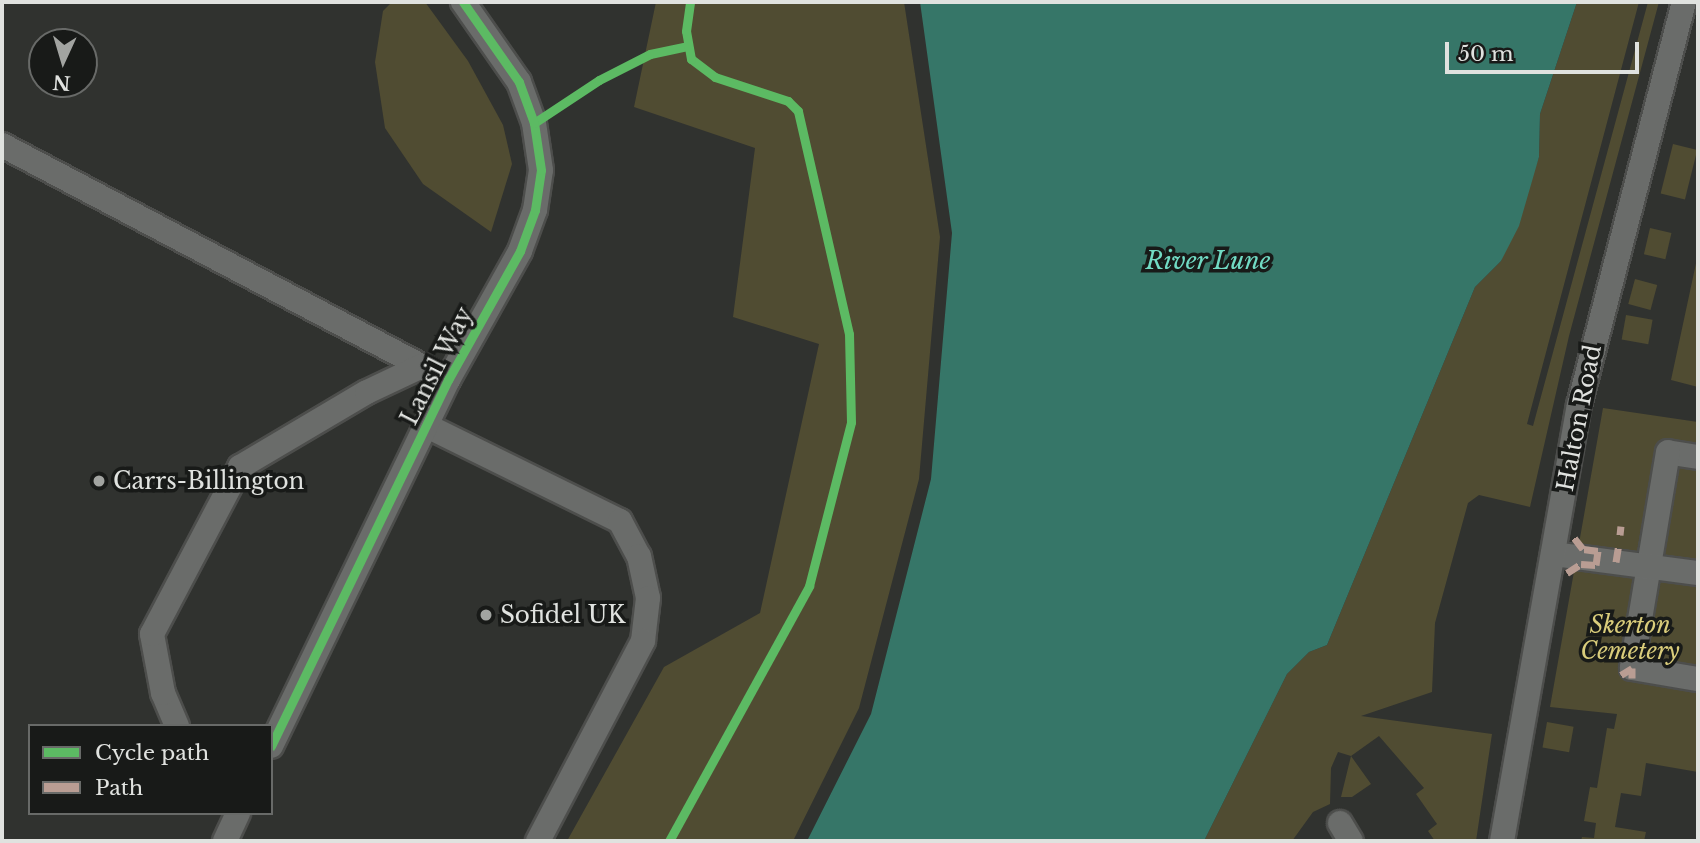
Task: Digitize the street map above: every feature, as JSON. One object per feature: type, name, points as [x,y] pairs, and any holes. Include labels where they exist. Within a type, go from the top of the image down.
[{"type":"street","name":"Lansil Way","points":[[273,742],[448,380],[520,251],[535,210],[541,170],[537,134],[519,82],[463,2]]},
{"type":"street","name":"Halton Road","points":[[1502,841],[1587,370],[1684,2]]},
{"type":"street","points":[[2,145],[448,380]]},
{"type":"street","points":[[176,724],[163,693],[152,634],[240,467],[367,392],[422,366]]},
{"type":"street","points":[[427,426],[620,521],[639,556],[648,598],[643,641],[538,841]]},
{"type":"street","points":[[1698,457],[1668,452],[1632,668],[1698,679]]},
{"type":"street","points":[[1553,554],[1698,573]]},
{"type":"street","points":[[225,841],[237,815]]},
{"type":"green space","points":[[392,2],[425,2],[468,61],[503,125],[512,164],[491,232],[423,184],[385,128],[375,62],[383,11]]},
{"type":"green space","points":[[656,2],[904,2],[940,237],[919,479],[859,708],[793,841],[567,841],[664,667],[760,613],[819,344],[733,317],[755,148],[634,107]]},
{"type":"green space","points":[[1577,2],[1639,2],[1527,424],[1533,426],[1648,2],[1659,2],[1569,336],[1530,507],[1479,495],[1468,503],[1435,623],[1432,692],[1361,716],[1492,734],[1476,841],[1435,841],[1428,831],[1437,824],[1416,794],[1424,788],[1379,736],[1351,756],[1338,752],[1331,768],[1330,804],[1313,812],[1292,841],[1204,841],[1287,674],[1309,652],[1327,645],[1475,287],[1501,261],[1539,157],[1540,114]]},
{"type":"green space","points":[[1673,144],[1697,150],[1685,200],[1661,193]]},
{"type":"green space","points":[[1650,228],[1671,233],[1665,259],[1644,254]]},
{"type":"green space","points":[[1698,254],[1698,387],[1671,380]]},
{"type":"green space","points":[[1635,279],[1657,285],[1650,310],[1628,304]]},
{"type":"green space","points":[[1626,315],[1653,320],[1648,344],[1622,340]]},
{"type":"green space","name":"Skerton Cemetery","points":[[1603,408],[1698,422],[1698,772],[1646,763],[1641,796],[1621,793],[1615,827],[1646,832],[1644,841],[1581,841],[1582,837],[1594,838],[1596,823],[1584,821],[1590,787],[1597,788],[1607,728],[1614,729],[1617,714],[1550,707]]},
{"type":"green space","points":[[1547,722],[1574,727],[1569,752],[1542,748]]},
{"type":"green space","points":[[1351,756],[1371,784],[1352,797],[1341,797]]},
{"type":"water","name":"River Lune","points":[[920,2],[1577,2],[1540,114],[1539,157],[1519,226],[1501,261],[1475,287],[1327,645],[1309,652],[1287,674],[1204,841],[807,841],[871,714],[931,479],[952,233]]},
{"type":"marked path","points":[[1620,535],[1621,526]]},
{"type":"marked path","points":[[1567,573],[1581,564],[1596,565],[1598,551],[1583,549],[1573,536]]},
{"type":"marked path","points":[[1616,562],[1619,543]]},
{"type":"marked path","points":[[1621,675],[1632,668],[1632,678]]},
{"type":"cycle path","points":[[273,742],[448,380],[520,251],[535,210],[541,170],[534,123],[519,82],[463,2]]},
{"type":"cycle path","points":[[669,841],[809,586],[851,422],[849,334],[798,111],[788,101],[715,77],[691,59],[686,31],[690,2]]},
{"type":"cycle path","points":[[534,123],[599,80],[650,54],[687,46]]},
{"type":"place","name":"Carrs-Billington","points":[[99,481]]},
{"type":"place","name":"Sofidel UK","points":[[486,615]]}]
